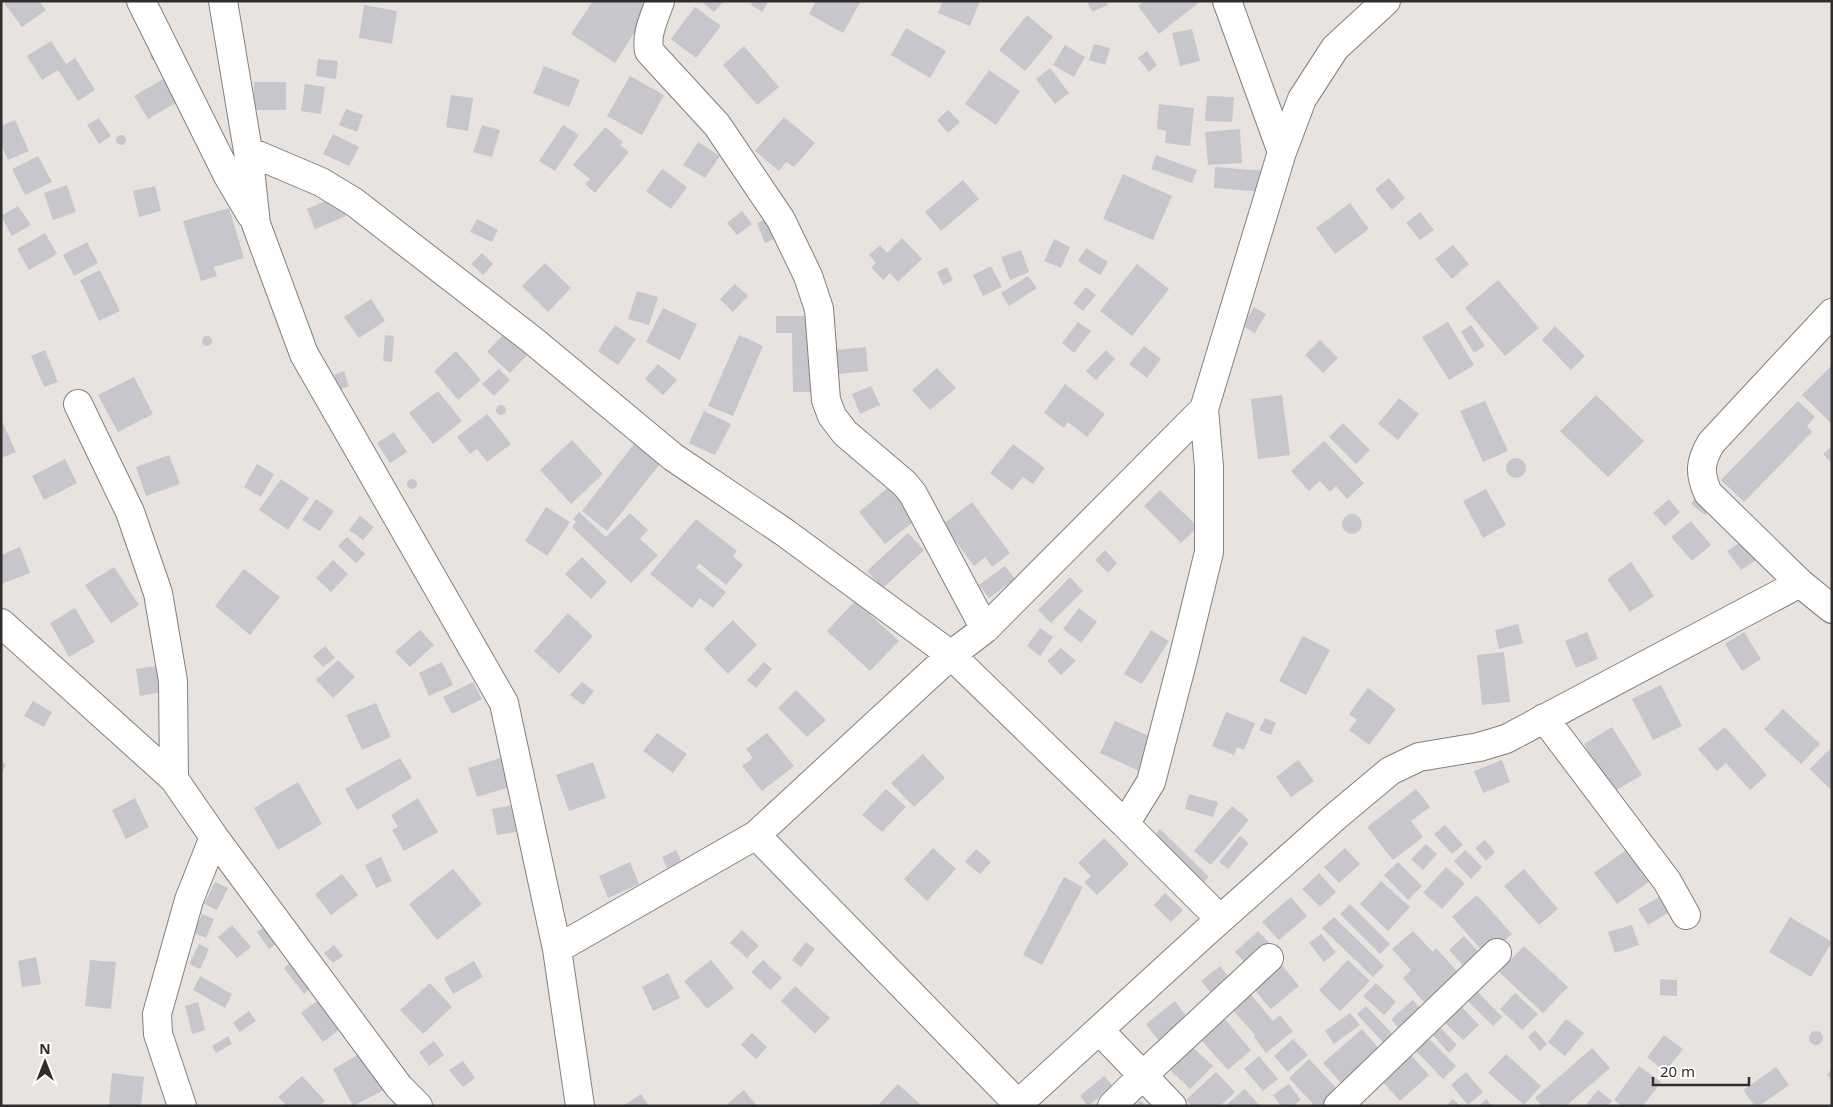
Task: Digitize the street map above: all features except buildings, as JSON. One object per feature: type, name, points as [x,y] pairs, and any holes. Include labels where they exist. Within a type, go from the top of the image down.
[{"type":"street","points":[[141,1],[228,176],[256,224],[304,354],[504,703],[557,949],[580,1106]]},
{"type":"street","points":[[223,1],[248,151],[256,224]]},
{"type":"street","points":[[660,1],[648,34],[649,51],[717,125],[781,220],[808,276],[819,309],[826,400],[832,416],[845,434],[905,484],[913,494],[985,629]]},
{"type":"street","points":[[1227,1],[1282,152]]},
{"type":"street","points":[[1125,824],[1151,782],[1208,552],[1208,467],[1204,409],[1282,152],[1302,100],[1335,48],[1386,1]]},
{"type":"street","points":[[248,151],[321,182],[354,202],[531,339],[673,457],[784,532],[951,655],[1220,919]]},
{"type":"street","points":[[1832,313],[1711,442],[1704,454],[1701,468],[1702,481],[1708,493],[1800,583],[1832,609]]},
{"type":"street","points":[[78,404],[130,512],[158,594],[173,681],[174,779]]},
{"type":"street","points":[[557,949],[756,835],[951,655],[985,629],[1204,409]]},
{"type":"street","points":[[756,835],[1017,1105],[1220,919],[1390,771],[1418,757],[1492,744],[1506,738],[1800,583]]},
{"type":"street","points":[[1,623],[174,779],[214,837],[399,1087],[418,1106]]},
{"type":"street","points":[[1544,718],[1667,881],[1686,915]]},
{"type":"street","points":[[182,1106],[158,1034],[157,1014],[189,900],[214,837]]},
{"type":"street","points":[[1338,1106],[1497,953]]},
{"type":"street","points":[[1112,1106],[1268,958]]},
{"type":"street","points":[[1099,1030],[1172,1106]]}]
